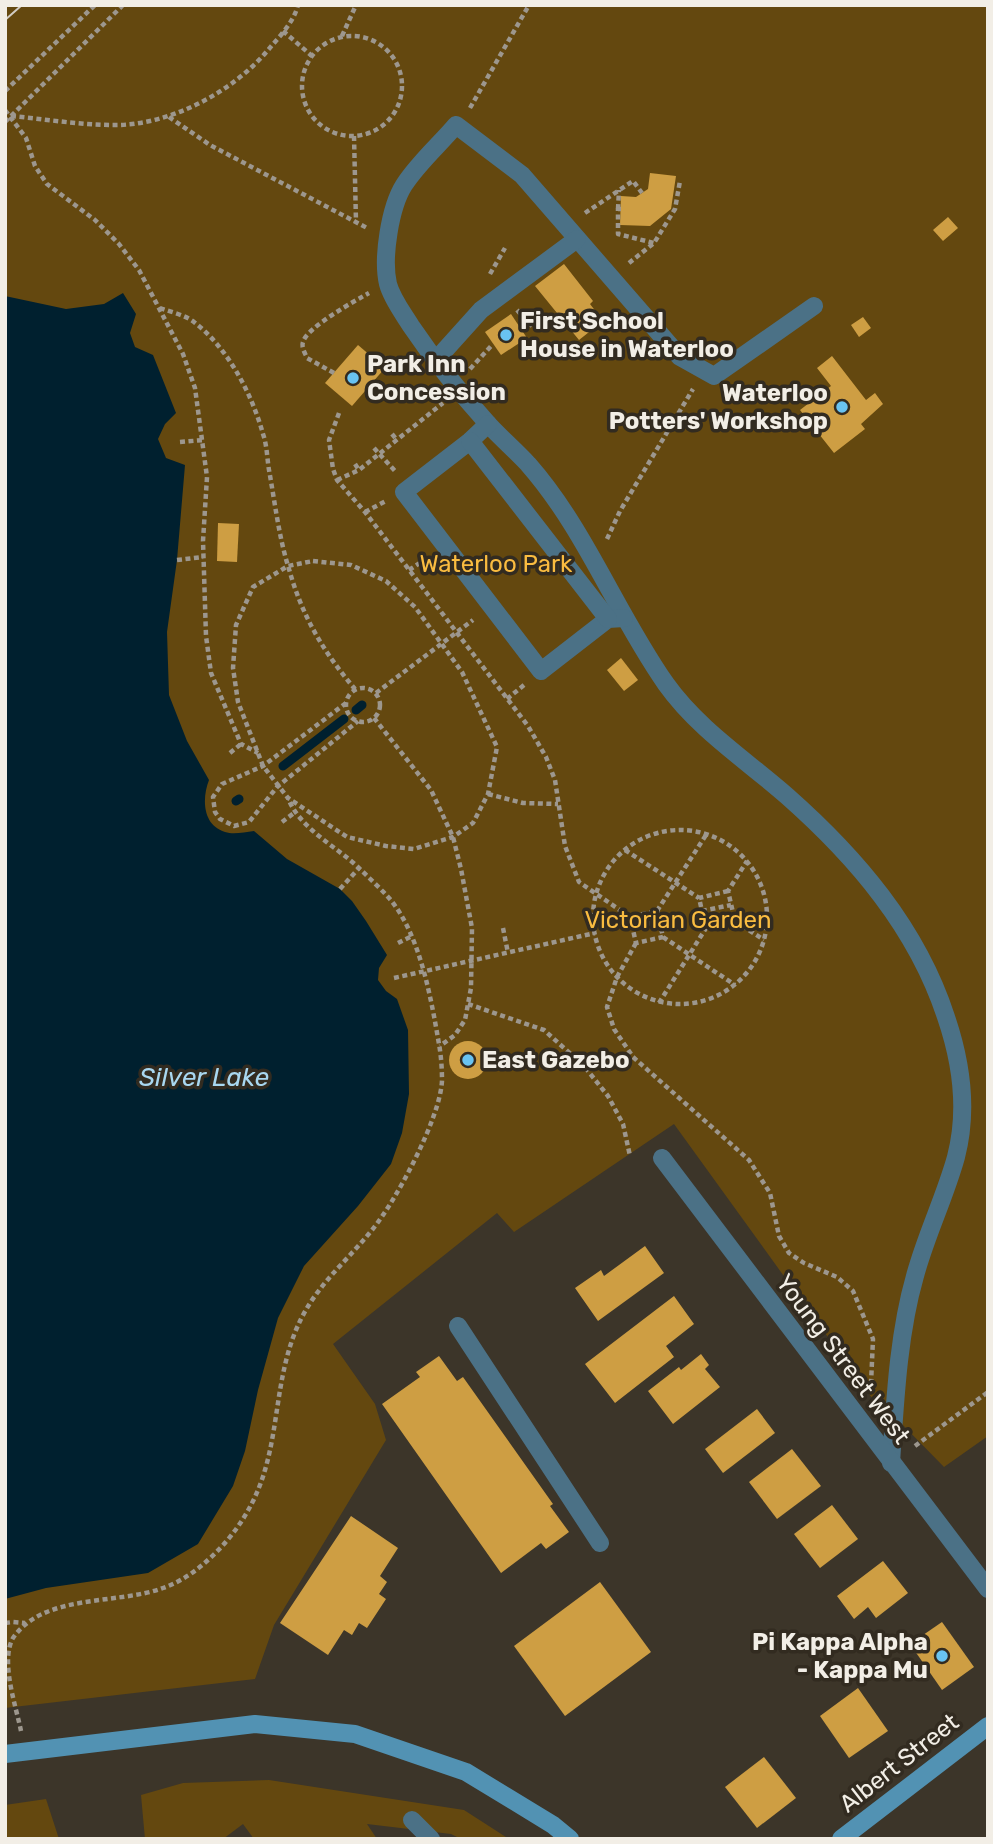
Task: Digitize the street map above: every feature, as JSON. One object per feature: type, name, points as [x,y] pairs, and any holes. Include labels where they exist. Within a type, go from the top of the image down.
[{"type":"main road","points":[[5,1754],[255,1724],[355,1734],[466,1772],[553,1825],[570,1839]]},
{"type":"main road","name":"Albert Street","points":[[841,1839],[988,1726]]},
{"type":"street","points":[[616,619],[597,563],[564,511],[436,360],[397,305],[388,284],[387,239],[403,186],[456,125],[522,175],[680,356],[714,376],[814,306]]},
{"type":"street","points":[[436,360],[481,310],[573,234]]},
{"type":"street","points":[[488,424],[404,492],[541,671],[616,619]]},
{"type":"street","points":[[470,441],[687,708],[710,732],[787,796],[834,840],[870,880],[902,923],[930,976],[946,1017],[957,1057],[962,1095],[957,1152],[911,1291],[894,1416],[891,1464]]},
{"type":"street","name":"Young Street West","points":[[662,1157],[891,1464],[988,1589]]},
{"type":"street","points":[[458,1326],[600,1543]]},
{"type":"street","points":[[412,1820],[431,1839]]},
{"type":"path","points":[[5,92],[95,5]]},
{"type":"path","points":[[5,122],[123,5]]},
{"type":"path","points":[[10,116],[115,125],[168,117],[213,97],[259,61],[283,31],[298,5]]},
{"type":"path","points":[[342,37],[356,5]]},
{"type":"path","points":[[456,125],[476,99],[529,5]]},
{"type":"path","points":[[283,31],[312,56]]},
{"type":"path","points":[[342,37],[371,39],[395,58],[401,72],[403,87],[393,116],[383,127],[369,134],[338,134],[324,127],[308,109],[302,86],[304,70],[320,47],[342,37]]},
{"type":"path","points":[[5,110],[26,138],[35,166],[47,184],[96,220],[139,270],[183,354],[195,388],[204,440],[207,477],[204,557],[206,636],[211,673],[241,744],[258,753]]},
{"type":"path","points":[[168,117],[210,145],[387,239]]},
{"type":"path","points":[[354,136],[356,222]]},
{"type":"path","points":[[573,234],[586,212],[633,181],[642,193]]},
{"type":"path","points":[[611,277],[654,243],[676,208],[680,181]]},
{"type":"path","points":[[619,190],[618,234],[654,243]]},
{"type":"path","points":[[334,373],[307,358],[302,345],[303,339],[350,302],[388,284]]},
{"type":"path","points":[[503,294],[535,330],[545,329],[561,318]]},
{"type":"path","points":[[160,308],[193,321],[214,342],[231,363],[255,408],[264,436],[288,566],[306,619],[320,644],[355,690]]},
{"type":"path","points":[[337,480],[359,470],[418,424],[458,387],[493,344]]},
{"type":"path","points":[[597,563],[621,511],[694,389],[702,369]]},
{"type":"path","points":[[339,413],[329,440],[337,480],[365,512],[528,726],[546,757],[555,780],[565,846],[579,882],[630,917],[657,911],[706,835]]},
{"type":"path","points":[[412,418],[418,424]]},
{"type":"path","points":[[392,434],[397,440]]},
{"type":"path","points":[[180,442],[204,440]]},
{"type":"path","points":[[374,448],[379,453]]},
{"type":"path","points":[[355,464],[359,470]]},
{"type":"path","points":[[177,559],[204,557]]},
{"type":"path","points":[[313,561],[351,565],[386,581],[415,607],[442,643],[462,672],[497,747],[488,794],[473,823],[453,837],[414,849],[386,846],[347,837],[288,798],[277,787],[263,766],[238,702],[233,668],[236,625],[253,587],[288,566],[313,561]]},
{"type":"path","points":[[376,693],[456,633]]},
{"type":"path","points":[[346,703],[263,766],[222,784],[213,797],[215,812],[220,819],[234,826],[249,822],[277,787],[358,721],[374,718],[380,709],[379,698],[365,687],[355,690],[347,698],[349,714],[358,721]]},
{"type":"path","points":[[374,718],[431,790],[453,837],[472,928],[465,1020],[455,1035],[440,1045]]},
{"type":"path","points":[[230,753],[241,744]]},
{"type":"path","points":[[488,794],[523,803],[558,804]]},
{"type":"path","points":[[5,1623],[25,1623],[80,1602],[161,1589],[183,1579],[231,1539],[248,1511],[265,1470],[281,1377],[294,1335],[314,1294],[373,1229],[397,1192],[413,1163],[435,1108],[442,1082],[440,1045],[425,972],[412,936],[391,900],[359,868],[294,813],[288,798]]},
{"type":"path","points":[[282,822],[294,813]]},
{"type":"path","points":[[677,830],[706,835],[723,842],[747,861],[762,890],[766,906],[764,940],[757,957],[735,985],[698,1002],[659,1003],[636,992],[617,977],[603,957],[595,933],[593,915],[602,878],[625,850],[640,839],[677,830]]},
{"type":"path","points":[[625,850],[699,898],[706,928]]},
{"type":"path","points":[[699,898],[728,891],[747,861]]},
{"type":"path","points":[[340,889],[359,868]]},
{"type":"path","points":[[728,891],[735,921],[764,940]]},
{"type":"path","points":[[702,911],[731,905]]},
{"type":"path","points":[[657,911],[663,936],[735,985]]},
{"type":"path","points":[[630,917],[635,943],[617,977],[607,1007],[614,1029],[633,1057],[749,1160],[770,1193],[779,1236],[789,1253],[836,1277],[853,1290],[873,1339],[870,1392]]},
{"type":"path","points":[[632,927],[660,921]]},
{"type":"path","points":[[659,1003],[706,928],[735,921]]},
{"type":"path","points":[[503,928],[508,953]]},
{"type":"path","points":[[394,978],[595,933]]},
{"type":"path","points":[[398,943],[412,936]]},
{"type":"path","points":[[635,943],[663,936]]},
{"type":"path","points":[[468,1004],[544,1030],[584,1066],[623,1124],[630,1156]]},
{"type":"path","points":[[891,1464],[988,1392]]},
{"type":"path","points":[[25,1623],[11,1640],[7,1658],[8,1678],[25,1751]]},
{"type":"green space","name":"Waterloo Park","points":[[5,5],[988,5],[988,1436],[944,1467],[894,1416],[877,1405],[674,1124],[514,1232],[497,1213],[333,1344],[375,1404],[386,1440],[274,1625],[255,1679],[5,1708]]},
{"type":"green space","points":[[269,1780],[464,1810],[509,1839],[461,1839],[451,1834],[367,1824],[377,1839],[254,1839],[243,1824],[223,1839],[145,1839],[141,1795],[183,1783]]},
{"type":"green space","points":[[46,1799],[59,1839],[5,1839],[5,1805]]},
{"type":"water","name":"Silver Lake","points":[[123,293],[136,314],[130,333],[135,347],[153,355],[176,413],[165,424],[158,439],[166,458],[185,465],[177,560],[167,632],[169,695],[187,741],[209,780],[205,795],[208,817],[217,828],[225,832],[254,831],[287,859],[340,889],[352,901],[387,955],[379,968],[378,980],[386,991],[397,999],[408,1030],[409,1094],[402,1133],[391,1164],[358,1206],[304,1266],[278,1318],[245,1451],[233,1486],[198,1544],[148,1573],[46,1588],[5,1599],[5,296],[66,309],[104,304]]},
{"type":"building","points":[[650,173],[676,176],[671,209],[650,226],[620,225],[621,196],[636,197],[648,189]]},
{"type":"building","points":[[948,217],[958,228],[943,241],[933,230]]},
{"type":"building","points":[[564,264],[593,301],[590,304],[603,321],[579,340],[535,286]]},
{"type":"building","name":"First School House in Waterloo","points":[[511,314],[527,338],[501,355],[485,332]]},
{"type":"building","points":[[863,317],[871,328],[859,337],[851,325]]},
{"type":"building","name":"Park Inn Concession","points":[[358,345],[385,368],[352,406],[325,383]]},
{"type":"building","name":"Waterloo Potters' Workshop","points":[[832,356],[866,400],[875,393],[883,404],[861,424],[865,429],[834,453],[800,410],[831,386],[817,368]]},
{"type":"building","points":[[218,523],[239,524],[237,562],[217,561]]},
{"type":"building","points":[[621,658],[638,680],[624,691],[607,670]]},
{"type":"building","name":"East Gazebo","points":[[468,1041],[482,1046],[487,1060],[482,1074],[468,1079],[454,1074],[449,1060],[454,1046]]},
{"type":"building","points":[[645,1246],[664,1273],[598,1321],[575,1288],[601,1270],[604,1276]]},
{"type":"building","points":[[674,1296],[694,1324],[666,1346],[674,1357],[615,1403],[585,1364]]},
{"type":"building","points":[[701,1354],[709,1365],[705,1369],[720,1387],[673,1424],[648,1391]]},
{"type":"building","points":[[439,1356],[457,1381],[463,1377],[553,1504],[550,1506],[569,1532],[546,1549],[541,1543],[501,1573],[382,1404],[420,1377],[416,1372]]},
{"type":"building","points":[[757,1409],[775,1433],[723,1473],[705,1449]]},
{"type":"building","points":[[792,1449],[821,1486],[777,1519],[749,1482]]},
{"type":"building","points":[[832,1505],[858,1539],[820,1568],[794,1534]]},
{"type":"building","points":[[351,1516],[398,1548],[380,1576],[387,1582],[379,1594],[386,1599],[367,1628],[359,1623],[352,1635],[344,1630],[328,1655],[280,1623]]},
{"type":"building","points":[[883,1561],[908,1593],[876,1618],[868,1607],[854,1619],[837,1596]]},
{"type":"building","points":[[600,1582],[651,1652],[565,1716],[514,1646]]},
{"type":"building","name":"Pi Kappa Alpha - Kappa Mu","points":[[942,1622],[974,1667],[942,1690],[910,1644]]},
{"type":"building","points":[[858,1688],[888,1731],[849,1758],[820,1716]]},
{"type":"building","points":[[764,1757],[796,1798],[757,1828],[725,1787]]},
{"type":"waterway","points":[[356,710],[362,705]]},
{"type":"waterway","points":[[283,766],[344,719]]},
{"type":"tram line","points":[[5,20],[22,5]]},
{"type":"place","name":"First School House in Waterloo","points":[[506,335]]},
{"type":"place","name":"Park Inn Concession","points":[[353,378]]},
{"type":"place","name":"Waterloo Potters' Workshop","points":[[842,407]]},
{"type":"place","name":"East Gazebo","points":[[468,1060]]},
{"type":"place","name":"Pi Kappa Alpha - Kappa Mu","points":[[942,1656]]},
{"type":"park label","name":"Victorian Garden","points":[[678,920]]}]
